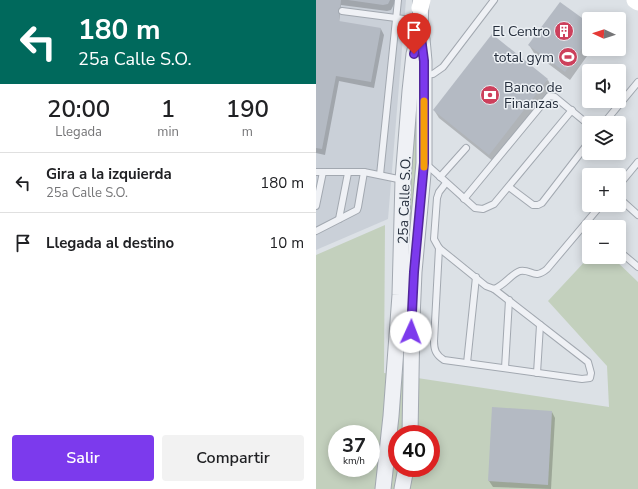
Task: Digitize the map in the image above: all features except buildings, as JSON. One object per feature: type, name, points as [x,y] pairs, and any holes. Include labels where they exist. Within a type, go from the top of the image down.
[{"type":"street","name":"25a Calle S.O.","points":[[410,425],[414,272],[424,163],[424,75],[421,12]]},
{"type":"street","name":"25a Calle S.O.","points":[[383,489],[391,416],[400,295],[403,180],[411,78],[421,12]]},
{"type":"street","points":[[402,489],[404,477]]},
{"type":"lane","points":[[380,175],[395,17],[398,0]]},
{"type":"lane","points":[[424,75],[433,74],[443,67],[494,0]]},
{"type":"lane","points":[[342,11],[395,17],[421,12]]},
{"type":"lane","points":[[610,116],[638,82]]},
{"type":"lane","points":[[464,199],[547,98],[552,96],[555,97],[582,119]]},
{"type":"lane","points":[[424,163],[475,208],[483,209],[494,204],[572,110]]},
{"type":"lane","points":[[440,177],[466,148]]},
{"type":"lane","points":[[509,187],[533,204],[538,205],[542,203],[582,151]]},
{"type":"lane","points":[[626,177],[638,162]]},
{"type":"lane","points":[[316,206],[319,172],[364,172],[403,180]]},
{"type":"lane","points":[[316,231],[357,210],[364,172]]},
{"type":"lane","points":[[339,219],[348,173]]},
{"type":"lane","points":[[439,248],[434,349],[438,356],[444,360],[467,364],[582,379],[590,378],[591,373],[588,362],[494,289],[486,286],[439,248],[434,239],[435,209],[439,192],[446,183]]},
{"type":"lane","points":[[626,204],[638,215]]},
{"type":"lane","points":[[587,220],[594,212]]},
{"type":"lane","points":[[494,289],[501,287],[517,272],[523,271],[537,275],[542,274],[582,226]]},
{"type":"lane","points":[[626,257],[638,267]]},
{"type":"lane","points":[[467,364],[476,277]]},
{"type":"lane","points":[[505,368],[508,300]]},
{"type":"lane","points":[[537,373],[540,325]]},
{"type":"shaded area","points":[[316,0],[406,0],[388,219],[316,250]]},
{"type":"green space","points":[[418,90],[419,156],[409,255],[408,207]]},
{"type":"green space","points":[[385,225],[384,373],[403,374],[404,376],[609,407],[607,366],[548,301],[582,264],[619,264],[638,282],[638,489],[316,489],[316,255]]},
{"type":"slow traffic","points":[[424,101],[424,167]]},
{"type":"place","name":"El Centro","points":[[564,31]]},
{"type":"place","name":"total gym","points":[[568,57]]},
{"type":"place","name":"Banco de Finanzas","points":[[490,95]]},
{"type":"route","points":[[411,332],[414,272],[424,163],[424,61],[420,30],[414,54]]}]
